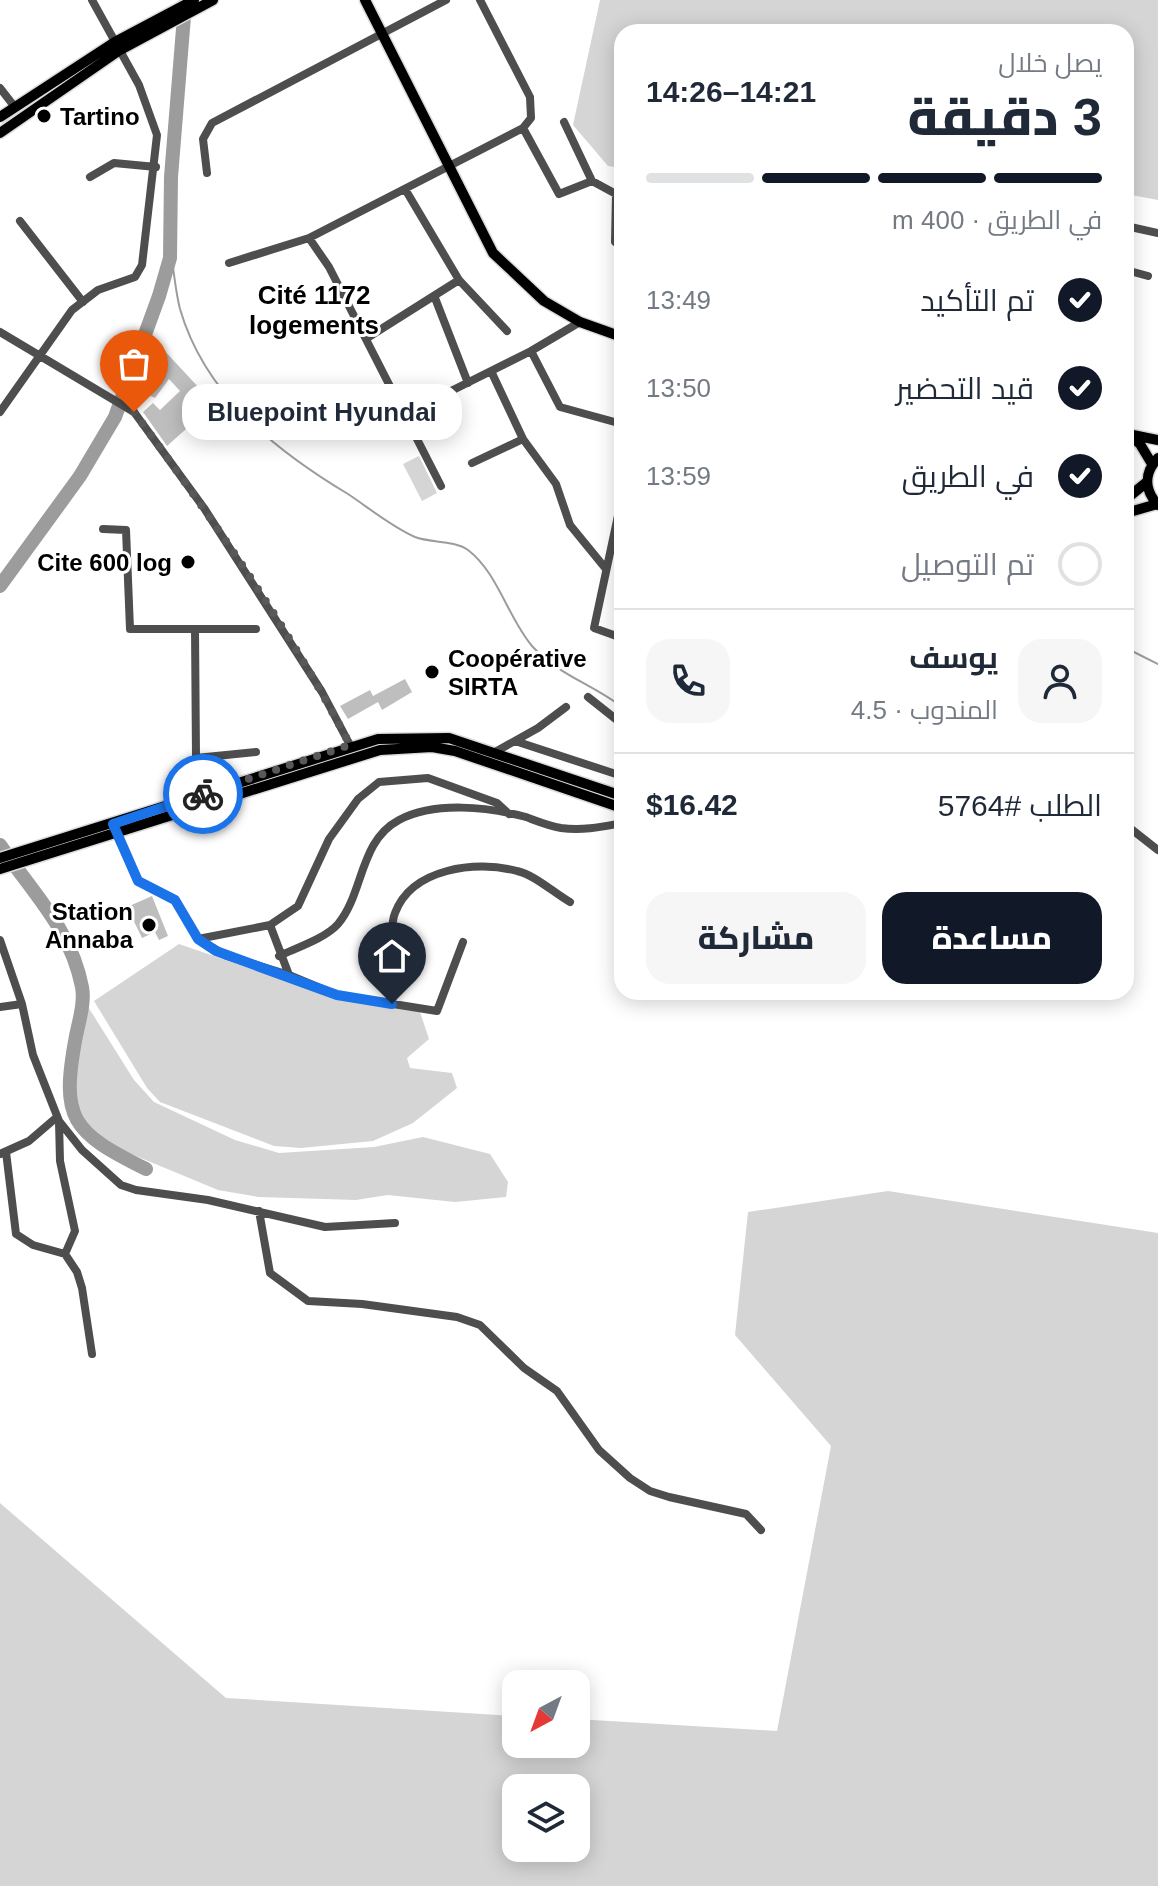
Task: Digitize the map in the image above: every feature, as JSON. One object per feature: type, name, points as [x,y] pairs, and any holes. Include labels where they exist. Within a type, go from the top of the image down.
[{"type":"main road","points":[[0,117],[194,0]]},
{"type":"main road","points":[[159,23],[213,0]]},
{"type":"main road","points":[[365,0],[493,253],[526,287],[580,322],[614,334]]},
{"type":"main road","points":[[0,133],[118,46]]},
{"type":"main road","points":[[1134,435],[1158,440]]},
{"type":"main road","points":[[1134,439],[1155,461],[1147,482],[1134,493]]},
{"type":"main road","points":[[1134,511],[1158,504],[1147,482]]},
{"type":"main road","points":[[9,868],[350,745],[378,739],[449,738],[614,793]]},
{"type":"main road","points":[[5,857],[114,829],[352,757],[406,748],[432,747],[479,757],[614,805]]},
{"type":"street","points":[[0,412],[72,310],[98,290],[135,277],[142,265],[156,167],[157,135],[151,112],[92,0]]},
{"type":"street","points":[[207,173],[203,139],[212,123],[446,0]]},
{"type":"street","points":[[229,263],[309,238],[523,128],[531,118],[530,97],[480,0]]},
{"type":"street","points":[[0,88],[14,106]]},
{"type":"street","points":[[564,122],[592,181],[614,193]]},
{"type":"street","points":[[523,128],[559,194],[592,181]]},
{"type":"street","points":[[90,177],[114,163],[156,167]]},
{"type":"street","points":[[405,189],[459,280],[507,331]]},
{"type":"street","points":[[20,221],[83,302]]},
{"type":"street","points":[[1134,228],[1158,233]]},
{"type":"street","points":[[309,238],[367,338],[441,486]]},
{"type":"street","points":[[1134,272],[1148,276]]},
{"type":"street","points":[[367,338],[435,298],[459,280]]},
{"type":"street","points":[[435,298],[468,383]]},
{"type":"street","points":[[405,414],[531,351],[580,322]]},
{"type":"street","points":[[0,332],[134,412],[204,508],[322,692],[350,745]]},
{"type":"street","points":[[531,351],[560,407],[614,422]]},
{"type":"street","points":[[491,371],[523,439],[556,484],[570,525],[606,569]]},
{"type":"street","points":[[472,463],[523,439]]},
{"type":"street","points":[[103,529],[126,530],[130,629],[256,629]]},
{"type":"street","points":[[614,533],[594,628],[614,635]]},
{"type":"street","points":[[195,629],[196,758],[256,752]]},
{"type":"street","points":[[588,697],[614,718]]},
{"type":"street","points":[[495,752],[566,707]]},
{"type":"street","points":[[515,741],[614,773]]},
{"type":"street","points":[[198,939],[270,925],[298,906],[329,839],[358,799],[379,782],[428,778],[497,803],[509,814]]},
{"type":"street","points":[[279,956],[338,926],[353,897],[367,854],[396,821],[437,810],[469,808],[509,814],[559,828],[587,829],[614,824]]},
{"type":"street","points":[[114,829],[138,881],[175,900],[198,939],[227,956],[289,975],[337,995],[437,1011],[463,942]]},
{"type":"street","points":[[1134,831],[1158,850]]},
{"type":"street","points":[[392,1004],[393,915],[407,891],[438,873],[470,867],[519,871],[570,902]]},
{"type":"street","points":[[270,925],[279,956],[289,975]]},
{"type":"street","points":[[0,940],[22,1004],[33,1055],[58,1119],[82,1150],[121,1185],[325,1227],[395,1223]]},
{"type":"street","points":[[0,1007],[22,1004]]},
{"type":"street","points":[[58,1119],[29,1141],[3,1153],[16,1234],[33,1245],[65,1254],[82,1288],[92,1354]]},
{"type":"street","points":[[58,1119],[60,1161],[75,1231],[65,1254]]},
{"type":"street","points":[[0,1175],[9,1181]]},
{"type":"street","points":[[259,1211],[270,1273],[308,1301],[362,1304],[457,1317],[480,1325],[524,1368],[557,1391],[593,1443],[630,1478],[650,1491],[669,1497],[746,1514],[761,1530]]},
{"type":"shaded area","points":[[600,0],[1158,0],[1158,200],[1134,196],[1134,24],[614,24],[614,167],[608,166],[573,125]]},
{"type":"shaded area","points":[[419,456],[437,493],[422,501],[403,464]]},
{"type":"shaded area","points":[[179,944],[342,1000],[419,1009],[429,1039],[407,1058],[410,1068],[452,1073],[457,1088],[413,1123],[373,1141],[301,1148],[274,1146],[160,1102],[147,1088],[94,1001]]},
{"type":"shaded area","points":[[85,1002],[134,1080],[154,1102],[235,1140],[279,1153],[374,1147],[423,1137],[490,1154],[508,1182],[506,1197],[455,1202],[388,1195],[356,1200],[259,1197],[218,1190],[100,1141],[88,1127],[76,1094],[74,1075]]},
{"type":"shaded area","points":[[888,1191],[1158,1233],[1158,1886],[0,1886],[0,1503],[226,1698],[502,1715],[502,1758],[590,1758],[590,1720],[777,1731],[831,1446],[735,1335],[748,1212]]},
{"type":"building","points":[[162,348],[214,404],[167,446],[143,412],[153,403],[160,410],[180,391],[169,379],[155,398],[142,392]]},
{"type":"building","points":[[405,679],[412,692],[382,710],[378,702],[348,719],[340,706],[370,690],[373,696]]},
{"type":"building","name":"Station Annaba","points":[[152,896],[168,936],[159,940],[155,932],[142,938],[127,907]]},
{"type":"waterway","points":[[0,586],[80,476],[115,417],[159,296],[170,258],[171,177],[185,4]]},
{"type":"waterway","points":[[170,249],[178,302],[191,340],[225,394],[246,417],[294,459],[398,528],[415,537],[468,550],[487,571],[532,646],[553,665],[614,701]]},
{"type":"waterway","points":[[1134,652],[1158,664]]},
{"type":"waterway","points":[[0,845],[60,929],[77,966],[83,999],[70,1087],[77,1120],[87,1133],[102,1144],[146,1169]]},
{"type":"way so far","points":[[134,412],[204,508],[322,692],[350,745],[203,794]]},
{"type":"place","name":"Tartino","points":[[44,116]]},
{"type":"place","name":"Bluepoint Hyundai","points":[[134,412]]},
{"type":"place","name":"Cite 600 log","points":[[188,562]]},
{"type":"place","name":"Coopérative SIRTA","points":[[432,672]]},
{"type":"place","name":"Station Annaba","points":[[149,925]]},
{"type":"district","name":"Cité 1172 logements","points":[[314,310]]},
{"type":"route","points":[[203,794],[113,824],[138,881],[175,900],[198,939],[216,951],[337,995],[392,1004]]}]
